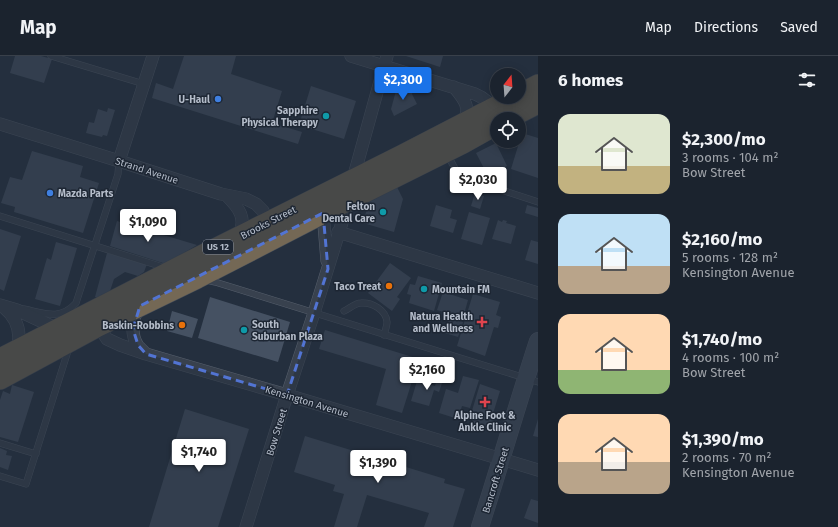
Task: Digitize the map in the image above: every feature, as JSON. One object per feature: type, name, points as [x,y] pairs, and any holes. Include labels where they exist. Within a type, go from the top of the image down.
[{"type":"highway","points":[[526,91],[538,85]]},
{"type":"highway","name":"Brooks Street","points":[[515,112],[538,103]]},
{"type":"highway","name":"Brooks Street","points":[[504,112],[510,104]]},
{"type":"highway","name":"Brooks Street","points":[[94,319],[140,306],[197,278],[272,230],[320,205],[353,179],[463,124],[490,120]]},
{"type":"highway","name":"Brooks Street","points":[[320,205],[349,200],[446,152],[490,124]]},
{"type":"highway","name":"Brooks Street","points":[[0,379],[64,336],[173,270],[239,236],[272,230]]},
{"type":"highway","name":"Brooks Street","points":[[9,355],[64,336]]},
{"type":"street","points":[[119,161],[153,56]]},
{"type":"street","points":[[351,56],[386,61],[475,94],[485,99],[495,112]]},
{"type":"street","points":[[353,179],[386,61]]},
{"type":"street","points":[[454,87],[466,104],[467,115],[463,124]]},
{"type":"street","name":"Strand Avenue","points":[[0,124],[227,196],[246,199],[256,204],[264,211],[272,230]]},
{"type":"street","points":[[227,196],[240,212],[242,222],[239,236]]},
{"type":"street","name":"Bow Street","points":[[246,527],[349,200]]},
{"type":"street","name":"Bow Street","points":[[320,205],[328,269]]},
{"type":"street","points":[[338,232],[538,293]]},
{"type":"street","points":[[0,305],[17,310],[44,323],[64,336]]},
{"type":"street","points":[[0,305],[12,314],[19,334],[19,342],[9,355]]},
{"type":"street","points":[[140,306],[134,320],[134,338],[146,354]]},
{"type":"street","name":"Kensington Avenue","points":[[94,319],[107,338],[146,354],[538,470]]},
{"type":"street","name":"Bancroft Street","points":[[480,527],[502,459],[532,380],[538,340]]},
{"type":"lane","points":[[51,56],[144,84]]},
{"type":"lane","points":[[446,152],[459,176],[538,202]]},
{"type":"lane","points":[[0,305],[55,315],[69,310],[76,303],[118,174],[119,161]]},
{"type":"lane","points":[[0,216],[173,270]]},
{"type":"lane","points":[[197,278],[215,282],[532,380]]},
{"type":"lane","points":[[344,311],[360,303],[370,303],[385,315],[387,323],[384,335]]},
{"type":"lane","points":[[0,476],[26,484],[68,354],[64,336]]},
{"type":"lane","points":[[0,443],[36,454]]},
{"type":"highlighted area","points":[[323,213],[328,269],[287,395],[146,354],[138,345],[133,329],[140,306]]},
{"type":"building","points":[[15,56],[41,56],[52,59],[44,83],[10,73]]},
{"type":"building","name":"U-Haul","points":[[184,56],[236,56],[231,74],[282,91],[272,123],[302,132],[298,144],[152,98],[156,83],[173,89]]},
{"type":"building","points":[[406,56],[443,56],[440,67]]},
{"type":"building","name":"Sapphire Physical Therapy","points":[[311,86],[356,101],[344,139],[299,125]]},
{"type":"building","points":[[402,87],[413,90],[412,94],[417,104],[394,116],[391,109],[396,91]]},
{"type":"building","points":[[108,108],[115,110],[107,136],[103,135],[102,137],[86,133],[89,122],[94,123],[98,109],[107,112]]},
{"type":"building","points":[[526,134],[538,138],[538,178],[511,169],[517,148],[526,148]]},
{"type":"building","points":[[490,146],[490,148],[498,148],[507,166],[488,176],[476,153]]},
{"type":"building","name":"Mazda Parts","points":[[32,151],[83,166],[80,177],[99,183],[83,233],[14,212],[15,207],[1,203],[10,177],[22,180]]},
{"type":"building","name":"Felton Dental Care","points":[[397,187],[403,199],[394,232],[363,223],[369,202]]},
{"type":"building","points":[[475,193],[484,196],[480,209],[471,206]]},
{"type":"building","points":[[436,205],[452,210],[450,218],[457,220],[453,233],[430,226]]},
{"type":"building","points":[[527,205],[538,208],[538,217],[525,213]]},
{"type":"building","points":[[469,212],[490,218],[482,245],[461,239]]},
{"type":"building","points":[[498,220],[502,222],[503,220],[507,221],[506,223],[516,226],[511,244],[492,239]]},
{"type":"building","points":[[117,221],[197,245],[166,264],[110,246]]},
{"type":"building","points":[[0,229],[21,236],[4,291],[0,289]]},
{"type":"building","points":[[531,240],[538,242],[538,264],[525,260]]},
{"type":"building","points":[[56,242],[77,248],[60,306],[35,299],[47,258],[51,260]]},
{"type":"building","points":[[107,253],[147,264],[144,272],[138,276],[125,272],[114,279],[109,294],[99,298],[95,297]]},
{"type":"building","name":"Taco Treat","points":[[390,263],[411,278],[397,297],[400,299],[392,311],[368,293]]},
{"type":"building","name":"Mountain FM","points":[[418,276],[442,283],[434,311],[409,303],[411,295],[407,294],[410,284],[415,285]]},
{"type":"building","points":[[443,292],[468,300],[463,318],[437,310]]},
{"type":"building","name":"Natura Health and Wellness","points":[[473,294],[500,302],[496,315],[501,317],[498,328],[494,327],[485,356],[457,346]]},
{"type":"building","name":"South Suburban Plaza","points":[[210,297],[290,322],[278,362],[198,338]]},
{"type":"building","name":"Baskin-Robbins","points":[[172,311],[198,319],[192,338],[167,331]]},
{"type":"building","points":[[449,318],[463,322],[458,337],[445,333]]},
{"type":"building","points":[[325,330],[419,359],[402,413],[376,405],[386,369],[319,349]]},
{"type":"building","points":[[439,372],[445,374],[439,392],[434,390],[429,406],[411,401],[417,381],[435,386]]},
{"type":"building","points":[[463,376],[479,380],[470,408],[462,406],[458,419],[439,413],[446,389],[458,393]]},
{"type":"building","name":"Alpine Foot & Ankle Clinic","points":[[480,384],[500,391],[491,420],[494,420],[491,430],[471,425],[474,415],[471,414]]},
{"type":"building","points":[[12,385],[34,392],[18,442],[0,437],[0,400],[3,391],[10,394]]},
{"type":"building","points":[[185,409],[249,429],[218,527],[149,527]]},
{"type":"building","points":[[538,419],[538,437],[533,436]]},
{"type":"building","points":[[305,436],[445,479],[444,483],[465,489],[453,527],[424,527],[429,513],[367,495],[357,527],[334,527],[344,494],[333,491],[335,485],[294,472]]},
{"type":"building","points":[[0,448],[7,451],[6,455],[12,456],[8,470],[0,467]]},
{"type":"building","points":[[531,499],[538,501],[538,523],[524,518]]},
{"type":"place","name":"U-Haul","points":[[218,99]]},
{"type":"place","name":"Sapphire Physical Therapy","points":[[326,116]]},
{"type":"place","name":"Mazda Parts","points":[[50,193]]},
{"type":"place","name":"Felton Dental Care","points":[[383,212]]},
{"type":"place","name":"Taco Treat","points":[[389,286]]},
{"type":"place","name":"Mountain FM","points":[[424,289]]},
{"type":"place","name":"Natura Health and Wellness","points":[[482,322]]},
{"type":"place","name":"Baskin-Robbins","points":[[182,325]]},
{"type":"place","name":"South Suburban Plaza","points":[[244,330]]},
{"type":"place","name":"Alpine Foot & Ankle Clinic","points":[[485,402]]}]
